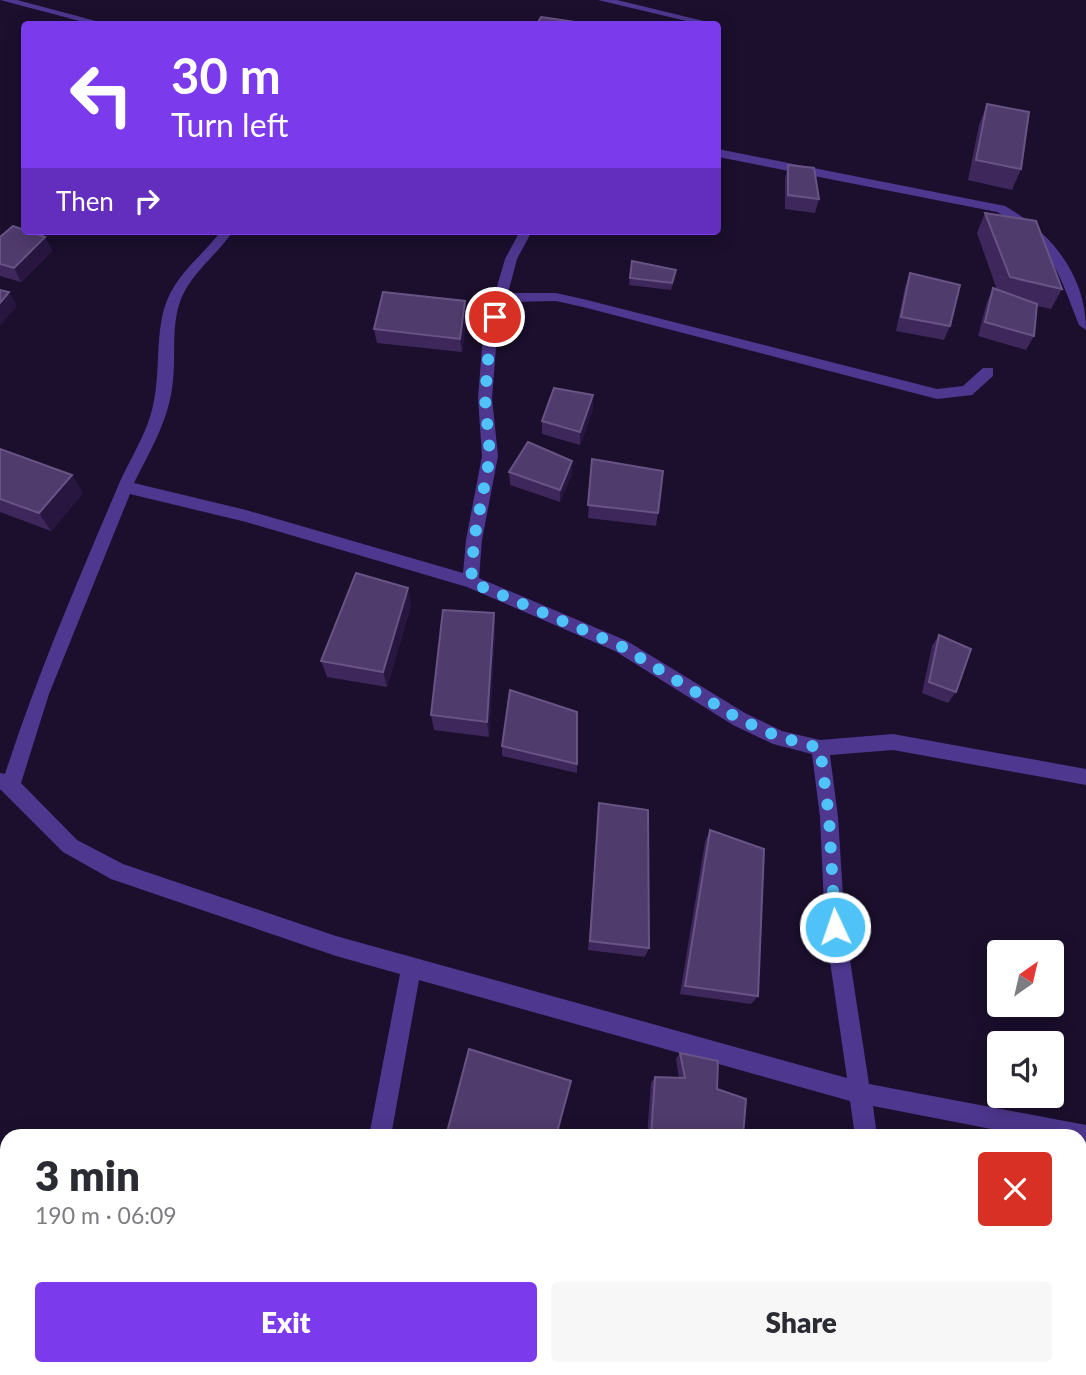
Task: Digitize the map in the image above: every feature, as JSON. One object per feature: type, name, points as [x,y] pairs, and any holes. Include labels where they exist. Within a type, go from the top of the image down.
[{"type":"street","points":[[4,0],[90,21]]},
{"type":"street","points":[[603,0],[698,21]]},
{"type":"street","points":[[721,154],[1001,209],[1040,232],[1055,250],[1086,326]]},
{"type":"street","points":[[224,235],[179,289],[172,308],[165,387],[158,416],[125,488],[5,783],[70,846],[118,872],[336,946],[861,1093],[1049,1129]]},
{"type":"street","points":[[471,582],[474,540],[490,456],[485,398],[490,335],[511,259],[524,235]]},
{"type":"street","points":[[500,298],[556,297],[937,394],[956,395],[967,391],[988,372]]},
{"type":"street","points":[[125,488],[247,516],[471,582],[621,646],[739,719],[779,737],[820,748],[893,743],[1086,777]]},
{"type":"street","points":[[820,748],[829,817],[835,927],[865,1129]]},
{"type":"street","points":[[381,1129],[411,968]]},
{"type":"building","points":[[541,17],[568,21],[539,21]]},
{"type":"building","points":[[987,104],[1029,112],[1021,169],[976,160]]},
{"type":"building","points":[[788,165],[814,168],[819,199],[788,195]]},
{"type":"building","points":[[985,213],[1036,221],[1062,289],[1010,277]]},
{"type":"building","points":[[13,226],[21,229],[21,235],[45,237],[14,268],[0,264],[0,237]]},
{"type":"building","points":[[632,261],[676,270],[672,283],[630,278]]},
{"type":"building","points":[[910,273],[960,285],[950,326],[901,317]]},
{"type":"building","points":[[993,288],[1037,304],[1034,336],[985,322]]},
{"type":"building","points":[[0,290],[9,292],[0,303]]},
{"type":"building","points":[[383,292],[465,301],[460,339],[374,329]]},
{"type":"building","points":[[554,388],[593,395],[580,432],[542,421]]},
{"type":"building","points":[[528,442],[572,461],[560,490],[509,472]]},
{"type":"building","points":[[0,449],[72,475],[39,513],[0,499]]},
{"type":"building","points":[[592,459],[663,471],[658,513],[588,505]]},
{"type":"building","points":[[356,573],[408,588],[383,672],[321,661]]},
{"type":"building","points":[[443,610],[494,613],[487,722],[431,715]]},
{"type":"building","points":[[939,635],[971,649],[956,692],[929,682]]},
{"type":"building","points":[[510,690],[577,712],[577,764],[502,746]]},
{"type":"building","points":[[599,803],[648,810],[649,948],[590,941]]},
{"type":"building","points":[[710,830],[764,849],[758,996],[685,986]]},
{"type":"building","points":[[469,1049],[571,1081],[558,1129],[448,1129]]},
{"type":"building","points":[[680,1053],[718,1061],[717,1089],[746,1099],[744,1129],[651,1129],[655,1077],[685,1078]]},
{"type":"route","points":[[495,317],[490,335],[485,398],[490,456],[474,540],[471,582],[621,646],[739,719],[779,737],[820,748],[829,817],[835,927]]}]
